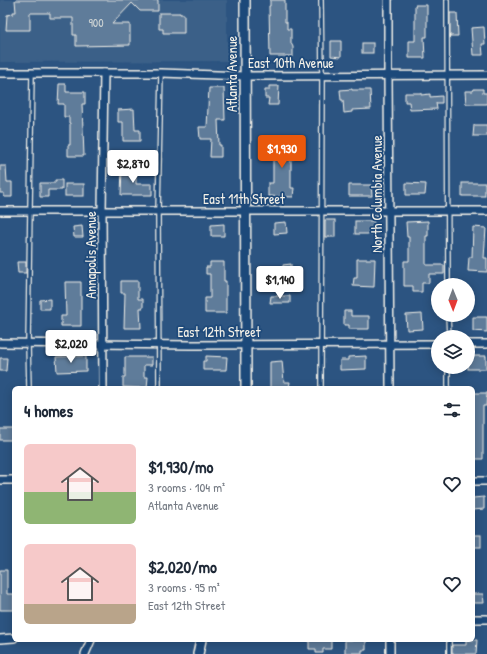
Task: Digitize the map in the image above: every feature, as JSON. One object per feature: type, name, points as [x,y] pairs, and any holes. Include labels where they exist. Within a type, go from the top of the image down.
[{"type":"street","name":"Atlanta Avenue","points":[[245,0],[246,386]]},
{"type":"street","name":"North Columbia Avenue","points":[[388,0],[390,386]]},
{"type":"street","name":"Annapolis Avenue","points":[[103,386],[102,210],[104,73]]},
{"type":"street","name":"East 10th Avenue","points":[[0,74],[161,73],[245,76],[487,75]]},
{"type":"street","name":"East 11th Street","points":[[0,211],[487,211]]},
{"type":"street","name":"East 12th Street","points":[[0,343],[431,344]]},
{"type":"street","points":[[475,344],[487,344]]},
{"type":"street","points":[[0,480],[12,480]]},
{"type":"street","points":[[475,481],[487,481]]},
{"type":"street","points":[[475,619],[487,619]]},
{"type":"street","points":[[0,639],[12,638]]},
{"type":"street","points":[[85,654],[90,642]]},
{"type":"street","points":[[198,654],[201,642]]},
{"type":"street","points":[[390,642],[390,654]]},
{"type":"lane","points":[[320,0],[322,75],[320,386]]},
{"type":"lane","points":[[447,0],[448,278]]},
{"type":"lane","points":[[159,386],[158,211],[161,73]]},
{"type":"lane","points":[[29,386],[28,344],[32,74]]},
{"type":"lane","points":[[448,374],[448,386]]},
{"type":"lane","points":[[449,642],[449,654]]},
{"type":"shaded area","points":[[0,0],[227,0],[227,61],[0,62]]},
{"type":"building","points":[[15,0],[158,0],[158,11],[140,11],[132,3],[112,24],[130,24],[130,45],[76,46],[76,35],[73,35],[73,18],[50,18],[50,13],[30,13],[30,30],[6,30],[7,15],[16,12]]},
{"type":"building","points":[[270,0],[285,0],[285,22],[287,22],[287,29],[291,29],[293,56],[270,56]]},
{"type":"building","points":[[415,5],[427,5],[427,37],[424,37],[425,58],[409,58],[409,41],[415,41]]},
{"type":"building","points":[[159,13],[184,14],[184,33],[163,33],[163,29],[159,29]]},
{"type":"building","points":[[450,13],[457,13],[458,36],[450,36]]},
{"type":"building","points":[[484,27],[485,44],[482,44],[483,55],[473,55],[471,28]]},
{"type":"building","points":[[331,41],[341,41],[341,57],[331,56]]},
{"type":"building","points":[[362,43],[373,43],[373,53],[362,53]]},
{"type":"building","points":[[59,84],[66,84],[66,92],[85,92],[85,104],[82,104],[84,156],[68,156],[68,145],[70,145],[70,123],[69,117],[64,117],[64,104],[58,104]]},
{"type":"building","points":[[269,86],[279,86],[278,105],[268,105],[269,98],[265,98],[265,90],[269,90]]},
{"type":"building","points":[[209,88],[224,88],[225,120],[218,120],[221,157],[210,157],[211,139],[200,139],[199,127],[207,127]]},
{"type":"building","points":[[474,89],[483,89],[483,93],[487,93],[487,104],[466,104],[465,91],[473,91]]},
{"type":"building","points":[[340,90],[370,90],[371,109],[352,110],[352,112],[344,113],[343,100],[341,100]]},
{"type":"building","points":[[405,93],[421,93],[421,95],[430,94],[430,97],[442,96],[442,103],[436,103],[437,109],[410,110],[409,102],[405,102]]},
{"type":"building","points":[[134,109],[135,130],[140,130],[140,141],[123,141],[123,122],[118,122],[118,110]]},
{"type":"building","points":[[474,125],[487,125],[487,136],[473,136]]},
{"type":"building","points":[[276,142],[297,142],[297,151],[294,151],[294,159],[291,159],[291,188],[294,188],[293,197],[268,196],[268,183],[273,183],[273,159],[269,159],[269,146],[276,146]]},
{"type":"building","points":[[0,166],[6,166],[7,182],[12,182],[12,197],[4,197],[4,193],[0,193]]},
{"type":"building","points":[[122,167],[136,167],[136,184],[152,184],[152,195],[121,195]]},
{"type":"building","points":[[55,180],[62,180],[62,190],[48,190],[48,197],[40,197],[40,183],[55,183]]},
{"type":"building","points":[[406,183],[426,184],[425,195],[406,195]]},
{"type":"building","points":[[462,183],[485,183],[485,196],[462,196]]},
{"type":"building","points":[[65,184],[84,184],[84,196],[65,196]]},
{"type":"building","points":[[349,185],[371,185],[372,196],[349,196]]},
{"type":"building","points":[[325,220],[335,220],[335,237],[325,237]]},
{"type":"building","points":[[355,221],[374,221],[374,234],[355,234]]},
{"type":"building","points":[[428,221],[428,236],[426,236],[426,265],[444,265],[444,274],[429,274],[429,283],[422,283],[422,292],[413,292],[413,286],[404,286],[404,261],[409,261],[409,237],[407,237],[406,222]]},
{"type":"building","points":[[286,222],[287,233],[274,234],[274,223]]},
{"type":"building","points":[[224,224],[224,236],[211,236],[211,225]]},
{"type":"building","points":[[82,226],[83,237],[74,237],[73,227]]},
{"type":"building","points":[[473,227],[486,228],[484,258],[487,258],[487,272],[468,271],[469,257],[472,257]]},
{"type":"building","points":[[357,259],[375,259],[374,287],[353,286],[354,278],[357,278]]},
{"type":"building","points":[[17,262],[26,262],[26,273],[18,273]]},
{"type":"building","points":[[210,262],[224,262],[224,281],[226,281],[226,313],[205,313],[205,298],[210,298],[210,274],[206,274],[206,267],[210,267]]},
{"type":"building","points":[[291,264],[291,274],[283,275],[283,265]]},
{"type":"building","points":[[121,281],[138,281],[138,299],[143,299],[143,308],[140,308],[141,328],[124,328],[125,293],[121,293]]},
{"type":"building","points":[[65,282],[81,282],[81,326],[61,326],[61,316],[66,316]]},
{"type":"building","points":[[271,296],[290,296],[290,303],[270,303]]},
{"type":"building","points":[[50,299],[50,309],[40,309],[40,300]]},
{"type":"building","points":[[344,311],[351,311],[351,316],[369,316],[369,329],[349,329],[349,325],[344,325]]},
{"type":"building","points":[[422,314],[423,329],[407,330],[406,315]]},
{"type":"building","points":[[475,317],[487,317],[487,332],[473,330],[473,322],[475,322]]},
{"type":"building","points":[[86,356],[86,371],[57,372],[56,357]]},
{"type":"building","points":[[206,356],[227,357],[226,370],[203,370],[203,361],[206,361]]},
{"type":"building","points":[[366,356],[366,369],[340,370],[340,360],[348,360],[348,357]]},
{"type":"building","points":[[475,356],[486,356],[486,369],[475,369]]},
{"type":"building","points":[[125,357],[152,357],[152,365],[144,365],[144,377],[148,377],[147,386],[123,386],[123,377],[125,377]]},
{"type":"building","points":[[0,358],[7,358],[6,371],[0,371]]},
{"type":"building","points":[[282,361],[284,382],[290,382],[289,386],[270,386],[270,362]]},
{"type":"building","points":[[475,393],[487,393],[486,406],[483,406],[483,459],[475,459]]},
{"type":"building","points":[[0,429],[12,429],[12,440],[0,440]]},
{"type":"building","points":[[484,497],[484,509],[475,510],[475,498]]},
{"type":"building","points":[[475,535],[481,535],[481,547],[475,547]]},
{"type":"building","points":[[0,570],[7,570],[7,594],[12,594],[12,610],[0,610]]},
{"type":"building","points":[[475,594],[483,594],[484,603],[475,603]]},
{"type":"building","points":[[475,640],[477,640],[476,654],[452,654],[452,645],[466,645],[466,642],[475,642]]},
{"type":"building","points":[[309,642],[331,642],[331,649],[323,649],[323,653],[316,653],[316,649],[309,649]]},
{"type":"building","points":[[345,642],[366,642],[366,650],[362,650],[362,653],[345,653]]}]
